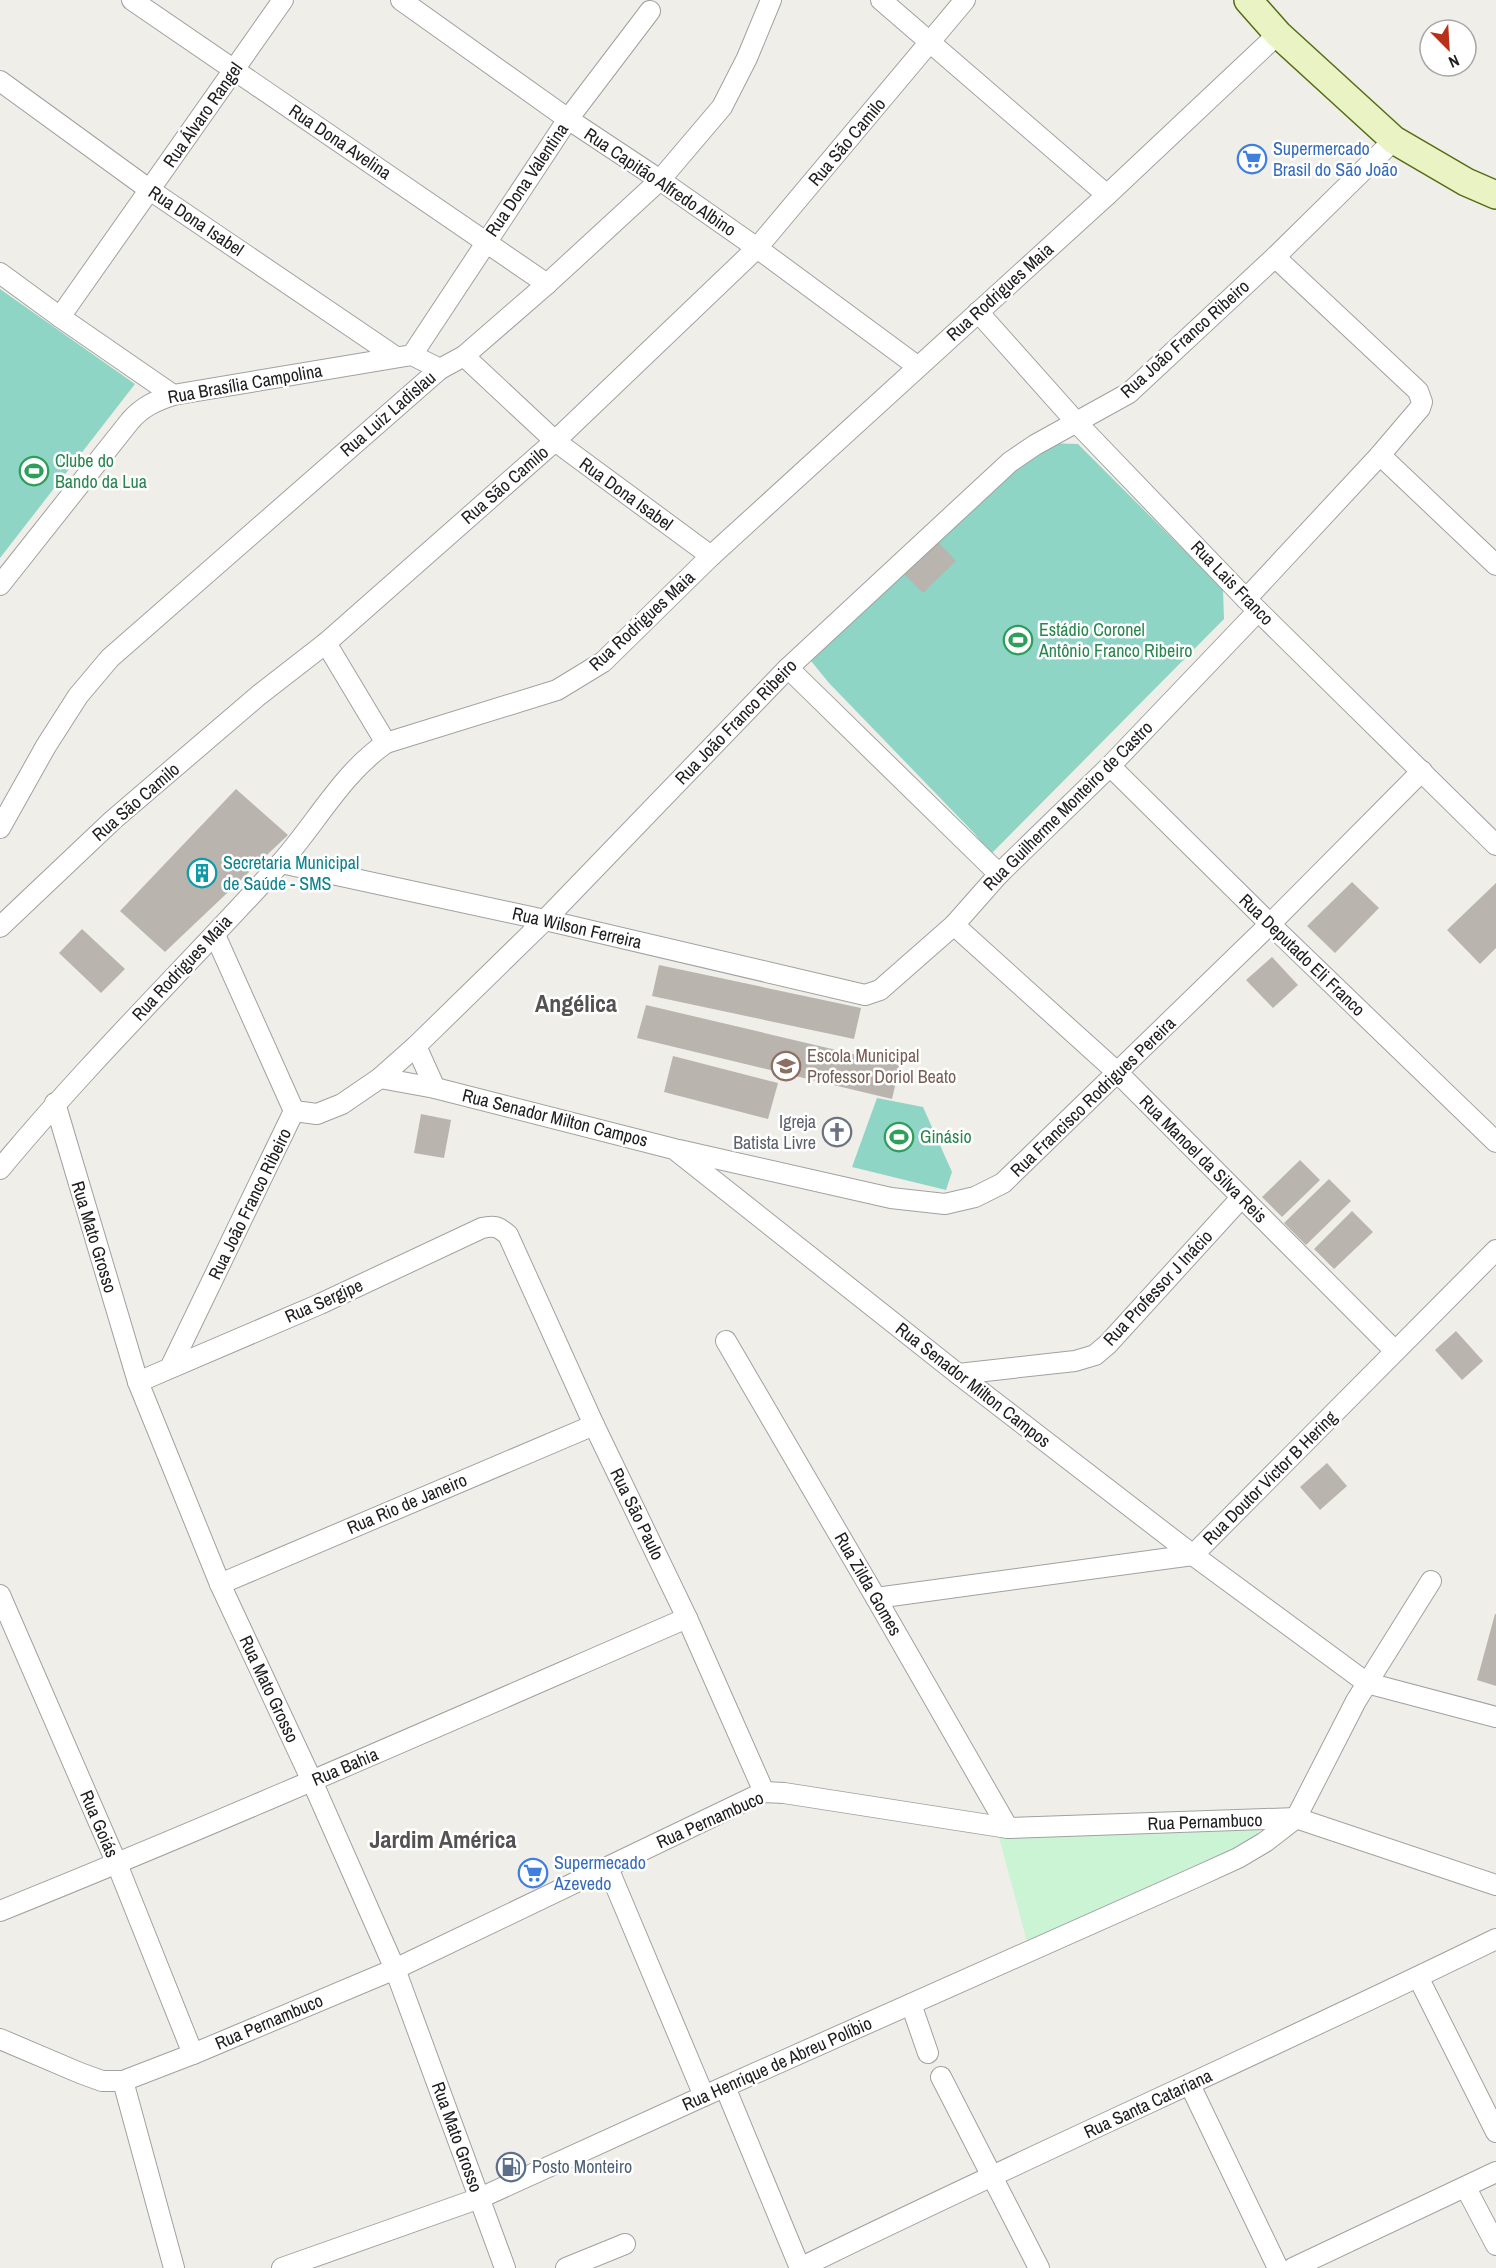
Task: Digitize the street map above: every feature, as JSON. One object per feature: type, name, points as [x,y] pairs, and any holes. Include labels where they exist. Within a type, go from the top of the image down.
[{"type":"street","name":"Rua Dona Avelina","points":[[132,0],[547,284]]},
{"type":"street","name":"Rua Álvaro Rangel","points":[[60,317],[283,0]]},
{"type":"street","name":"Rua Capitão Alfredo Albino","points":[[401,0],[568,119],[758,248],[917,366]]},
{"type":"street","name":"Rua Luiz Ladislau","points":[[0,828],[46,746],[78,696],[110,658],[440,369],[464,356],[547,284],[660,180],[722,107],[747,58],[771,0]]},
{"type":"street","points":[[880,0],[1107,195]]},
{"type":"street","name":"Rua São Camilo","points":[[0,927],[113,820],[259,695],[326,643],[555,441],[758,248],[965,0]]},
{"type":"street","points":[[1254,2],[1278,34],[1394,140],[1466,182],[1496,195]]},
{"type":"street","name":"Rua Dona Valentina","points":[[404,356],[486,241],[568,119],[650,11]]},
{"type":"street","name":"Rua Rodrigues Maia","points":[[0,1169],[55,1103],[215,935],[280,863],[367,757],[386,743],[556,690],[578,679],[603,662],[711,556],[1107,195],[1278,34]]},
{"type":"street","name":"Rua Dona Isabel","points":[[0,81],[150,190],[404,356],[440,369]]},
{"type":"street","name":"Rua João Franco Ribeiro","points":[[171,1366],[294,1111],[317,1114],[342,1104],[380,1078],[545,920],[788,668],[1010,462],[1035,445],[1129,393],[1275,257],[1394,140]]},
{"type":"street","name":"Rua Guilherme Monteiro de Castro","points":[[873,994],[954,925],[999,874],[1110,766],[1252,605],[1420,408],[1422,402],[1418,391],[1275,257]]},
{"type":"street","points":[[0,273],[173,395]]},
{"type":"street","name":"Rua Lais Franco","points":[[978,312],[1077,423],[1252,605],[1496,845]]},
{"type":"street","name":"Rua Brasília Campolina","points":[[0,585],[139,410],[154,401],[173,395],[404,356]]},
{"type":"street","name":"Rua Dona Isabel","points":[[464,356],[555,441],[711,556]]},
{"type":"street","points":[[1380,455],[1496,565]]},
{"type":"street","points":[[326,643],[386,743]]},
{"type":"street","points":[[788,668],[999,874]]},
{"type":"street","name":"Rua Deputado Eli Franco","points":[[1110,766],[1496,1142]]},
{"type":"street","name":"Rua Francisco Rodrigues Pereira","points":[[674,1149],[891,1198],[945,1204],[975,1197],[1003,1183],[1270,924],[1422,771]]},
{"type":"street","name":"Rua Wilson Ferreira","points":[[280,863],[545,920],[865,996],[873,994]]},
{"type":"street","name":"Rua Manoel da Silva Reis","points":[[954,925],[1118,1073],[1395,1351]]},
{"type":"street","points":[[215,935],[294,1111]]},
{"type":"street","points":[[416,1046],[435,1088]]},
{"type":"street","name":"Rua Senador Milton Campos","points":[[380,1078],[435,1088],[674,1149],[958,1374],[1193,1555],[1367,1683],[1496,1717]]},
{"type":"street","name":"Rua Mato Grosso","points":[[55,1103],[138,1382],[220,1584],[312,1781],[395,1969],[505,2268]]},
{"type":"street","name":"Rua Professor J Inácio","points":[[958,1374],[1075,1361],[1095,1354],[1108,1344],[1241,1198]]},
{"type":"street","name":"Rua Sergipe","points":[[138,1382],[320,1304],[482,1228],[493,1225],[508,1235]]},
{"type":"street","name":"Rua São Paulo","points":[[508,1235],[594,1425],[687,1618],[764,1792]]},
{"type":"street","name":"Rua Doutor Victor B Hering","points":[[876,1598],[1193,1555],[1496,1250]]},
{"type":"street","name":"Rua Zilda Gomes","points":[[726,1341],[1008,1828]]},
{"type":"street","name":"Rua Rio de Janeiro","points":[[220,1584],[594,1425]]},
{"type":"street","points":[[1431,1581],[1356,1701],[1296,1818],[1496,1885]]},
{"type":"street","name":"Rua Goiás","points":[[0,1595],[117,1864],[193,2054]]},
{"type":"street","name":"Rua Bahia","points":[[0,1911],[312,1781],[687,1618]]},
{"type":"street","name":"Rua Pernambuco","points":[[0,2039],[102,2081],[123,2081],[395,1969],[764,1792],[784,1793],[1008,1828],[1296,1818]]},
{"type":"street","name":"Rua Henrique de Abreu Políbio","points":[[282,2268],[480,2198],[1238,1858],[1265,1842],[1296,1818]]},
{"type":"street","points":[[608,1868],[704,2096]]},
{"type":"street","name":"Rua Santa Catariana","points":[[800,2268],[990,2175],[1190,2085],[1496,1939]]},
{"type":"street","points":[[1418,1977],[1496,2132]]},
{"type":"street","points":[[911,2004],[928,2053]]},
{"type":"street","points":[[941,2077],[1039,2268]]},
{"type":"street","points":[[123,2081],[174,2268]]},
{"type":"street","points":[[1190,2085],[1278,2268]]},
{"type":"street","points":[[725,2087],[800,2268]]},
{"type":"street","points":[[1293,2268],[1496,2172]]},
{"type":"street","points":[[1466,2188],[1496,2245]]},
{"type":"street","points":[[566,2268],[625,2244]]},
{"type":"green space","points":[[1254,1827],[1260,1831],[1255,1839],[1027,1942],[999,1837]]},
{"type":"shaded area","name":"Clube do Bando da Lua","points":[[0,289],[135,384],[0,558]]},
{"type":"shaded area","name":"Estádio Coronel Antônio Franco Ribeiro","points":[[1046,443],[1078,444],[1223,589],[1224,619],[991,854],[974,833],[829,683],[811,661],[936,540]]},
{"type":"shaded area","name":"Ginásio","points":[[877,1098],[923,1107],[952,1172],[946,1190],[852,1167]]},
{"type":"building","points":[[936,540],[956,561],[923,593],[902,572]]},
{"type":"building","name":"Secretaria Municipal de Saúde - SMS","points":[[236,789],[288,835],[165,952],[120,911]]},
{"type":"building","points":[[1352,882],[1379,908],[1335,953],[1307,926]]},
{"type":"building","points":[[1496,883],[1496,948],[1480,964],[1447,930]]},
{"type":"building","points":[[82,929],[125,969],[101,993],[59,953]]},
{"type":"building","points":[[1272,957],[1298,985],[1273,1008],[1246,980]]},
{"type":"building","points":[[659,965],[861,1008],[854,1039],[652,996]]},
{"type":"building","points":[[646,1005],[900,1065],[892,1099],[637,1038]]},
{"type":"building","points":[[673,1056],[778,1083],[768,1119],[664,1092]]},
{"type":"building","points":[[421,1114],[451,1120],[444,1158],[414,1153]]},
{"type":"building","points":[[1300,1160],[1320,1180],[1282,1217],[1262,1197]]},
{"type":"building","points":[[1329,1179],[1351,1201],[1306,1245],[1284,1223]]},
{"type":"building","points":[[1352,1211],[1373,1232],[1334,1269],[1314,1249]]},
{"type":"building","points":[[1456,1331],[1483,1361],[1462,1380],[1435,1350]]},
{"type":"building","points":[[1327,1463],[1347,1486],[1320,1510],[1300,1487]]},
{"type":"building","points":[[1496,1614],[1496,1686],[1477,1680]]},
{"type":"place","name":"Supermercado Brasil do São João","points":[[1252,159]]},
{"type":"place","name":"Clube do Bando da Lua","points":[[34,471]]},
{"type":"place","name":"Estádio Coronel Antônio Franco Ribeiro","points":[[1018,640]]},
{"type":"place","name":"Secretaria Municipal de Saúde - SMS","points":[[202,873]]},
{"type":"place","name":"Escola Municipal Professor Doriol Beato","points":[[786,1066]]},
{"type":"place","name":"Igreja Batista Livre","points":[[837,1132]]},
{"type":"place","name":"Ginásio","points":[[899,1137]]},
{"type":"place","name":"Supermecado Azevedo","points":[[533,1873]]},
{"type":"place","name":"Posto Monteiro","points":[[511,2167]]},
{"type":"district","name":"Angélica","points":[[576,1004]]},
{"type":"district","name":"Jardim América","points":[[443,1840]]}]
